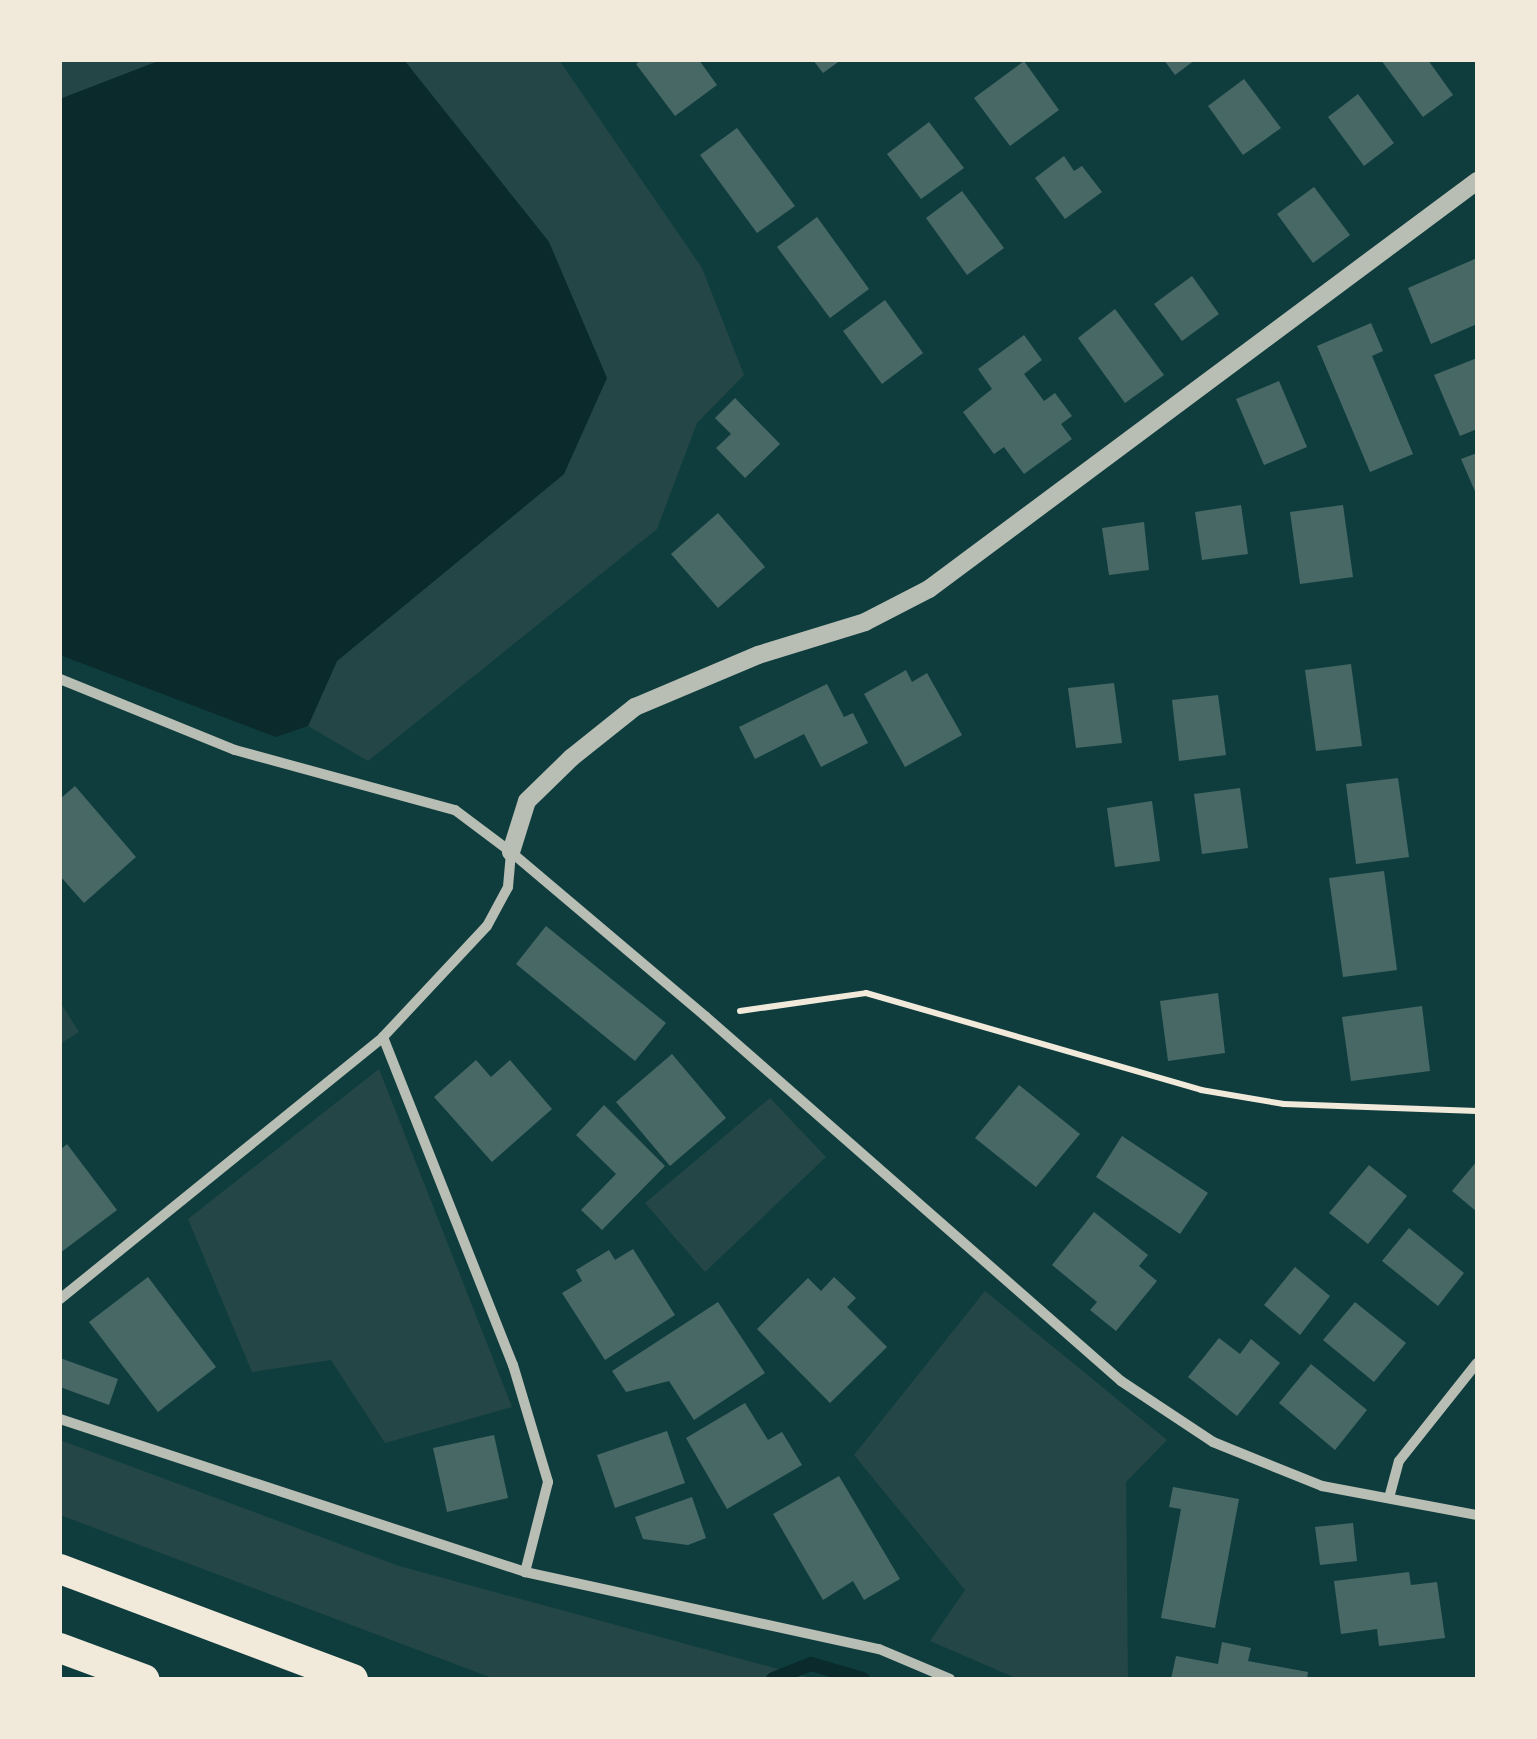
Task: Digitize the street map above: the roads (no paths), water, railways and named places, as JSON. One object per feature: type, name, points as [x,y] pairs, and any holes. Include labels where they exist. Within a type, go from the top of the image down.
[{"type":"highway","points":[[60,1569],[352,1679]]},
{"type":"highway","points":[[60,1648],[144,1679]]},
{"type":"street","points":[[60,1299],[383,1037],[487,926],[508,886],[511,852],[528,801],[571,758],[634,708],[758,655],[865,622],[929,589],[1477,181]]},
{"type":"street","points":[[60,679],[236,750],[454,810],[511,852],[706,1016],[1121,1382],[1213,1442],[1322,1486],[1477,1514]]},
{"type":"street","points":[[383,1037],[514,1366],[548,1482],[525,1572]]},
{"type":"street","points":[[1389,1498],[1399,1461],[1477,1363]]},
{"type":"street","points":[[60,1419],[525,1572],[879,1649],[950,1679]]},
{"type":"waterway","points":[[773,1679],[811,1664],[863,1679]]}]
